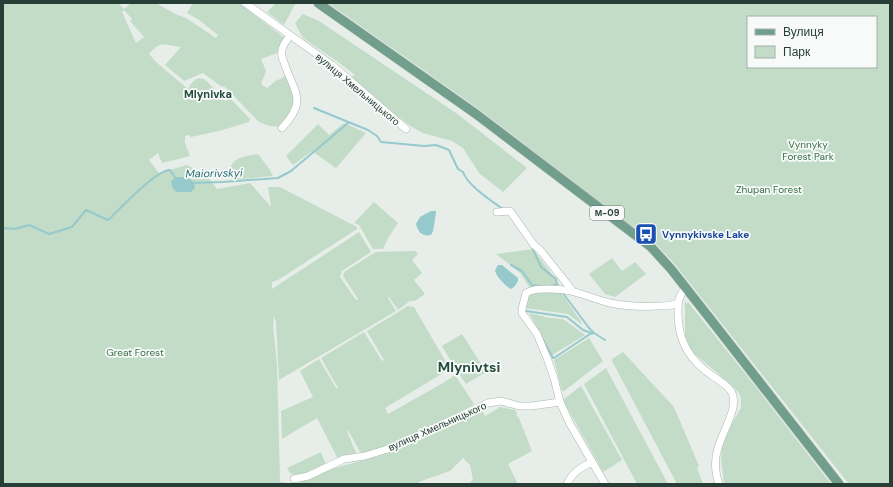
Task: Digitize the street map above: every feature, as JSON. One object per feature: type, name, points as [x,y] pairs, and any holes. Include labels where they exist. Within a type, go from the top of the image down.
[{"type":"main road","name":"М-09","points":[[318,3],[476,114],[651,247],[671,269],[839,484]]},
{"type":"street","name":"вулиця Хмельницького","points":[[245,3],[332,65],[406,129]]},
{"type":"street","points":[[282,128],[294,113],[298,99],[282,55],[284,44],[290,36]]},
{"type":"street","points":[[502,212],[510,211],[514,215],[534,245],[540,250],[572,290]]},
{"type":"street","points":[[686,288],[679,297],[678,303],[680,332],[685,349],[701,369],[727,385],[734,397],[733,408],[717,448],[715,462],[718,484]]},
{"type":"street","points":[[605,484],[570,424],[560,402],[551,367],[537,334],[522,313],[526,293],[531,290],[572,290],[610,303],[652,306],[674,305],[678,303]]},
{"type":"street","name":"вулиця Хмельницького","points":[[294,479],[308,476],[344,459],[365,456],[394,447],[488,403],[501,401],[519,406],[532,406],[560,402]]},
{"type":"street","points":[[567,484],[576,470],[592,462]]},
{"type":"green space","name":"Great Forest","points":[[3,3],[119,3],[124,9],[129,5],[129,3],[156,3],[175,14],[186,18],[216,38],[218,35],[199,20],[187,13],[193,3],[239,3],[286,39],[280,52],[261,59],[266,71],[261,84],[267,88],[278,79],[279,80],[286,75],[294,100],[289,114],[279,127],[270,126],[259,122],[224,86],[222,87],[203,73],[184,81],[165,65],[181,47],[163,44],[156,47],[149,54],[156,62],[188,89],[193,81],[198,78],[208,82],[225,101],[230,98],[250,119],[249,122],[219,131],[191,137],[189,135],[185,136],[185,143],[190,156],[162,163],[158,153],[149,160],[159,173],[187,165],[206,175],[217,189],[250,183],[271,207],[268,187],[280,187],[357,227],[357,229],[278,280],[272,282],[272,289],[359,232],[371,252],[342,271],[340,277],[356,300],[358,299],[343,276],[344,272],[376,252],[415,251],[418,254],[412,260],[422,273],[414,280],[425,294],[415,301],[410,301],[398,310],[389,297],[388,298],[396,311],[279,380],[276,322],[274,316],[273,325],[277,364],[280,482],[295,484],[3,484]],"holes":[[[124,10],[132,19],[130,21],[144,37],[136,43],[122,12]]]},
{"type":"green space","points":[[276,3],[295,4],[284,25],[267,12]]},
{"type":"green space","name":"Zhupan Forest","points":[[328,3],[890,3],[890,484],[849,484],[673,262],[644,232],[630,225],[480,110]]},
{"type":"green space","points":[[303,14],[319,21],[456,113],[527,168],[503,192],[479,173],[463,148],[452,141],[423,133],[412,127],[385,107],[351,77],[355,75],[303,38],[295,23]]},
{"type":"green space","points":[[344,123],[366,133],[336,168],[312,151],[293,165],[286,156],[318,124],[329,135]]},
{"type":"green space","points":[[258,154],[273,176],[232,180],[229,176],[234,161],[242,157]]},
{"type":"green space","points":[[374,202],[398,223],[383,249],[373,249],[359,225],[354,223]]},
{"type":"green space","points":[[533,249],[560,285],[530,288],[520,273],[496,254]]},
{"type":"green space","points":[[612,258],[622,271],[635,262],[646,274],[615,297],[605,294],[589,274]]},
{"type":"green space","points":[[559,290],[582,323],[581,324],[568,314],[524,308],[532,292]]},
{"type":"green space","points":[[685,301],[687,304],[688,302],[831,484],[724,484],[721,459],[722,448],[731,425],[741,408],[741,398],[739,393],[727,381],[691,351],[685,336]]},
{"type":"green space","points":[[408,306],[414,307],[450,369],[385,408],[388,414],[455,375],[474,404],[411,438],[364,454],[360,452],[348,430],[347,431],[356,453],[338,459],[317,418],[282,439],[281,411],[313,397],[300,371],[319,359],[336,388],[338,388],[321,358],[364,332],[382,361],[384,360],[367,331]]},
{"type":"green space","points":[[529,313],[550,318],[563,319],[585,335],[552,355]]},
{"type":"green space","points":[[462,334],[486,372],[466,384],[442,346]]},
{"type":"green space","points":[[589,338],[603,361],[562,391],[554,360]]},
{"type":"green space","points":[[623,352],[674,407],[699,466],[697,468],[703,484],[677,484],[612,361],[612,359]]},
{"type":"green space","points":[[606,368],[668,484],[637,484],[584,384]]},
{"type":"green space","points":[[581,386],[622,460],[603,472],[565,404],[564,399]]},
{"type":"green space","points":[[500,407],[515,410],[532,451],[508,464],[518,484],[471,484],[470,482],[473,480],[470,465],[463,458],[450,471],[415,484],[295,484],[331,469],[386,454],[427,437],[482,411],[485,416]]},
{"type":"green space","points":[[321,452],[326,465],[311,472],[296,476],[290,473],[287,468]]},
{"type":"water","points":[[177,177],[186,177],[194,182],[195,188],[191,192],[176,192],[172,187],[171,181]]},
{"type":"water","points":[[431,211],[436,211],[433,231],[431,235],[423,235],[419,232],[416,224],[420,217]]},
{"type":"water","points":[[498,265],[502,265],[518,278],[517,283],[511,289],[501,281],[495,272]]},
{"type":"waterway","points":[[314,108],[368,130],[377,136],[381,142],[424,146],[436,145],[449,150],[458,169],[463,172],[470,183],[504,210]]},
{"type":"waterway","name":"Maiorivskyi","points":[[191,183],[278,178],[291,171],[348,123]]},
{"type":"waterway","name":"Maiorivskyi","points":[[3,228],[15,229],[29,225],[49,234],[72,227],[86,210],[108,220],[138,191],[164,171],[170,170],[176,179]]},
{"type":"waterway","points":[[532,247],[541,267],[556,279],[557,286]]},
{"type":"waterway","points":[[511,265],[522,271],[532,285],[540,286]]},
{"type":"waterway","points":[[549,286],[556,285]]},
{"type":"waterway","points":[[562,292],[589,328],[605,340]]},
{"type":"waterway","points":[[526,311],[567,317],[583,330],[591,333]]},
{"type":"waterway","points":[[542,338],[554,358],[590,334],[594,333]]},
{"type":"place","name":"Vynnykivske Lake","points":[[646,234]]},
{"type":"district","name":"Mlynivka","points":[[208,94]]},
{"type":"district","name":"Mlynivtsi","points":[[469,367]]},
{"type":"park label","name":"Vynnyky Forest Park","points":[[808,150]]}]
